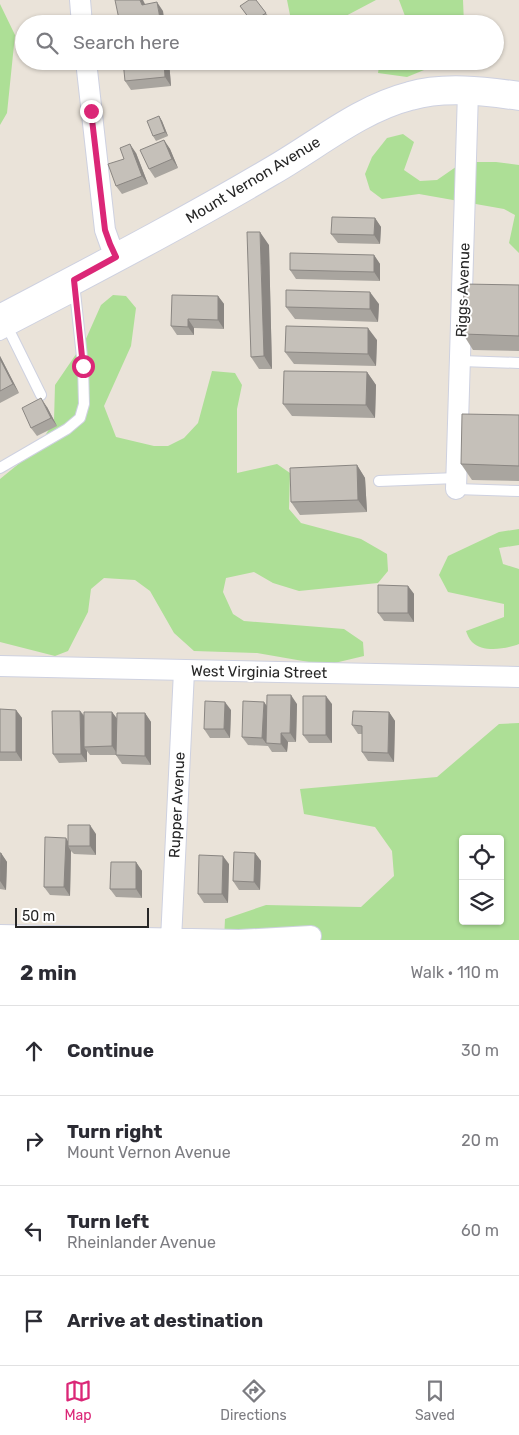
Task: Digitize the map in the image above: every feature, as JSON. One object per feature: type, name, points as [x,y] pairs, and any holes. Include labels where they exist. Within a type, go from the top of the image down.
[{"type":"main road","name":"Mount Vernon Avenue","points":[[3,325],[74,288],[116,257],[272,172],[380,106],[409,96],[435,90],[519,96]]},
{"type":"street","points":[[80,0],[81,15]]},
{"type":"street","points":[[87,70],[105,230],[116,257]]},
{"type":"street","name":"Riggs Avenue","points":[[457,483],[463,416],[460,362],[467,284],[468,92]]},
{"type":"street","name":"West Virginia Street","points":[[0,666],[519,677]]},
{"type":"street","name":"Rupper Avenue","points":[[171,939],[184,671]]},
{"type":"street","points":[[0,935],[239,940],[311,936]]},
{"type":"lane","points":[[0,468],[67,429],[80,418],[84,404],[83,375],[74,288]]},
{"type":"lane","points":[[3,325],[41,395]]},
{"type":"lane","points":[[460,362],[519,363]]},
{"type":"lane","points":[[379,481],[457,483],[519,491]]},
{"type":"green space","points":[[287,0],[376,0],[348,15],[290,15]]},
{"type":"green space","points":[[399,0],[463,0],[464,15],[405,15]]},
{"type":"green space","points":[[0,4],[15,35],[7,113],[0,125]]},
{"type":"green space","points":[[378,70],[424,70],[407,77],[378,73]]},
{"type":"green space","points":[[403,134],[414,142],[404,170],[420,181],[437,180],[463,162],[496,162],[519,165],[519,253],[509,243],[515,215],[504,209],[419,194],[382,199],[370,190],[365,174],[372,157],[387,138]]},
{"type":"green space","points":[[113,295],[126,296],[136,308],[131,346],[104,406],[116,437],[154,446],[168,446],[184,438],[198,423],[212,371],[235,373],[242,385],[237,409],[237,473],[277,464],[290,473],[289,509],[301,523],[361,539],[387,554],[388,571],[378,583],[299,591],[273,583],[254,572],[226,578],[223,592],[233,614],[244,621],[344,629],[363,642],[364,656],[326,665],[257,653],[194,651],[174,633],[150,591],[135,580],[104,578],[91,589],[88,612],[68,651],[55,656],[0,642],[0,479],[37,449],[54,421],[55,385],[85,341],[101,305]]},
{"type":"green space","points":[[519,529],[519,545],[499,548],[503,564],[519,569],[519,644],[501,648],[482,648],[472,642],[466,631],[504,617],[504,604],[448,592],[439,575],[448,556],[499,532]]},
{"type":"green space","points":[[519,723],[519,940],[224,940],[225,919],[266,905],[361,907],[394,876],[392,851],[375,827],[304,814],[300,789],[437,777],[499,724]]},
{"type":"building","points":[[115,0],[140,0],[142,5],[157,2],[159,15],[118,15]]},
{"type":"building","points":[[249,0],[256,0],[266,13],[263,15],[247,15],[240,6]]},
{"type":"building","points":[[124,70],[165,70],[165,77],[125,81]]},
{"type":"building","points":[[159,116],[165,132],[153,136],[147,121]]},
{"type":"building","points":[[164,140],[172,159],[149,169],[140,150]]},
{"type":"building","points":[[130,144],[142,176],[116,186],[108,164],[124,159],[120,148]]},
{"type":"building","points":[[332,217],[375,218],[374,235],[331,234]]},
{"type":"building","points":[[247,232],[260,232],[264,356],[251,357]]},
{"type":"building","points":[[290,253],[374,255],[374,272],[290,270]]},
{"type":"building","points":[[464,284],[519,285],[519,336],[463,334]]},
{"type":"building","points":[[286,290],[370,292],[370,309],[286,307]]},
{"type":"building","points":[[172,295],[218,296],[218,320],[188,319],[188,327],[171,326]]},
{"type":"building","points":[[286,326],[368,328],[368,354],[285,352]]},
{"type":"building","points":[[0,359],[13,384],[0,391]]},
{"type":"building","points":[[284,371],[367,372],[366,405],[283,404]]},
{"type":"building","points":[[41,398],[51,418],[31,428],[22,408]]},
{"type":"building","points":[[462,414],[519,415],[519,466],[461,464]]},
{"type":"building","points":[[357,465],[358,500],[291,502],[290,468]]},
{"type":"building","points":[[378,585],[408,586],[408,613],[378,613]]},
{"type":"building","points":[[267,695],[291,695],[290,733],[281,733],[281,744],[266,743]]},
{"type":"building","points":[[303,696],[326,696],[326,735],[303,735]]},
{"type":"building","points":[[205,701],[225,702],[224,729],[204,729]]},
{"type":"building","points":[[243,701],[264,702],[262,738],[242,737]]},
{"type":"building","points":[[0,709],[16,710],[16,752],[0,752]]},
{"type":"building","points":[[52,711],[80,711],[81,754],[53,754]]},
{"type":"building","points":[[353,711],[389,712],[388,753],[362,752],[362,726],[352,725]]},
{"type":"building","points":[[84,712],[112,712],[112,746],[84,747]]},
{"type":"building","points":[[117,713],[145,713],[145,756],[116,755]]},
{"type":"building","points":[[68,825],[90,825],[90,846],[68,846]]},
{"type":"building","points":[[45,837],[66,838],[64,887],[44,887]]},
{"type":"building","points":[[234,852],[255,853],[254,882],[233,881]]},
{"type":"building","points":[[199,855],[223,856],[222,894],[198,894]]},
{"type":"building","points":[[111,862],[136,862],[136,889],[110,889]]},
{"type":"route","points":[[83,366],[74,280],[116,257],[105,230],[91,111]]}]
